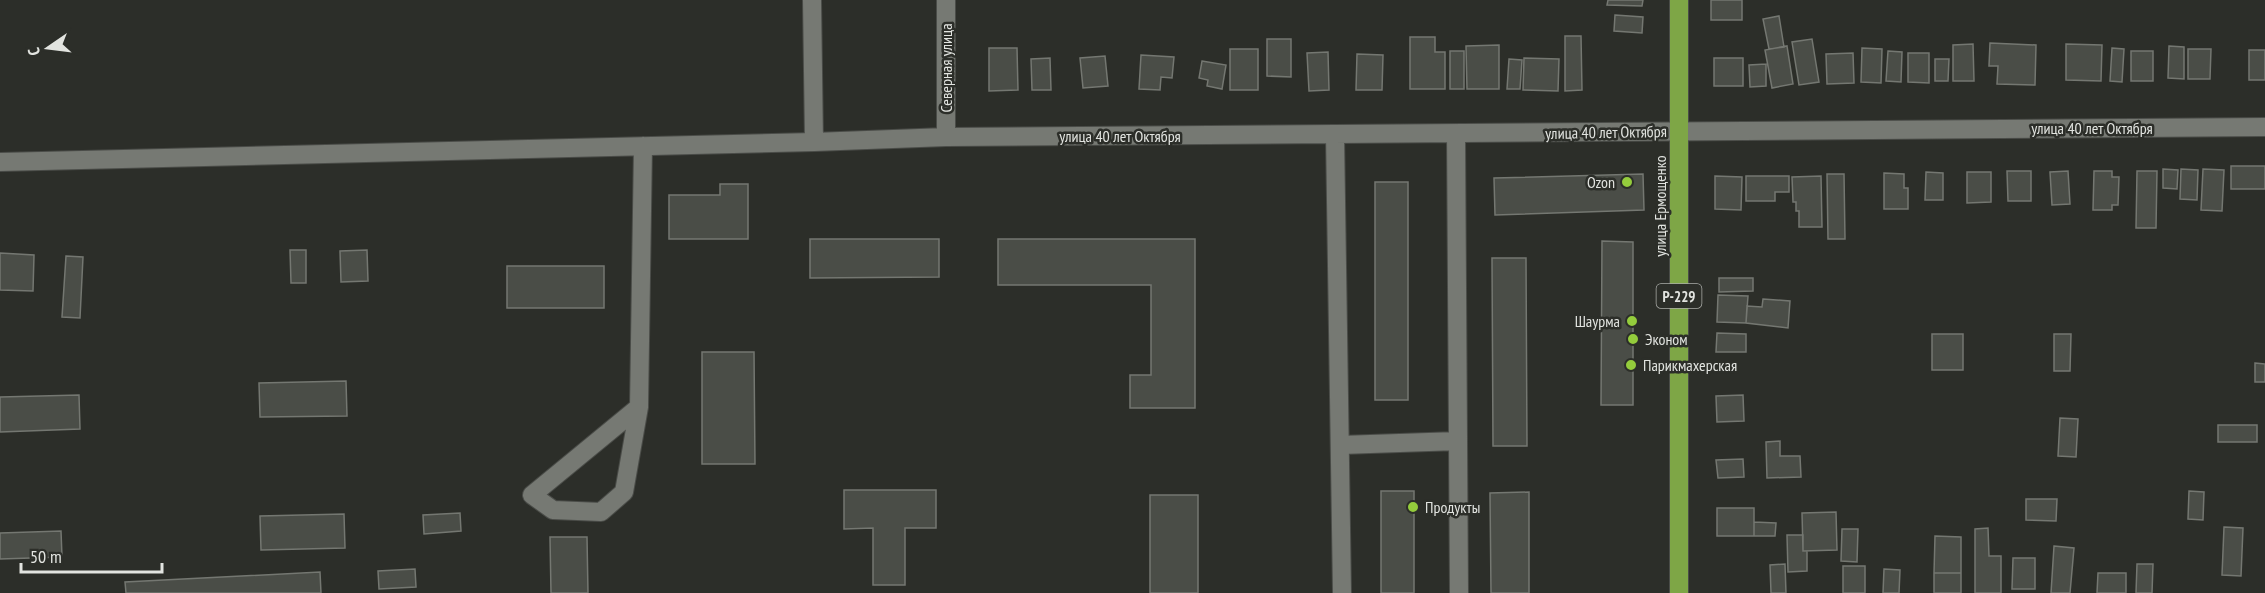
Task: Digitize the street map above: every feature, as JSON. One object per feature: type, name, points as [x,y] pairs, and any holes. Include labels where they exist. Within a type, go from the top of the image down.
[{"type":"highway","name":"улица Ермощенко","points":[[1679,0],[1679,593]]},
{"type":"street","points":[[812,0],[814,142]]},
{"type":"street","name":"Северная улица","points":[[946,0],[946,137]]},
{"type":"street","name":"улица 40 лет Октября","points":[[0,162],[946,137],[2265,127]]},
{"type":"street","points":[[1456,134],[1459,593]]},
{"type":"street","points":[[1335,135],[1342,593]]},
{"type":"street","points":[[639,407],[532,495],[553,510],[601,512],[624,492],[639,407],[643,146]]},
{"type":"street","points":[[1341,445],[1458,441]]},
{"type":"building","points":[[1608,0],[1643,0],[1642,6],[1607,5]]},
{"type":"building","points":[[1711,0],[1742,0],[1742,20],[1711,20]]},
{"type":"building","points":[[1615,15],[1643,17],[1642,33],[1614,31]]},
{"type":"building","points":[[1779,16],[1784,47],[1769,49],[1763,19]]},
{"type":"building","points":[[1565,36],[1581,36],[1582,90],[1565,91]]},
{"type":"building","points":[[1410,37],[1435,37],[1435,52],[1445,52],[1445,89],[1410,89]]},
{"type":"building","points":[[1267,39],[1291,39],[1291,77],[1267,76]]},
{"type":"building","points":[[1812,39],[1819,82],[1799,85],[1792,42]]},
{"type":"building","points":[[1990,43],[2036,45],[2035,85],[1997,84],[1998,66],[1989,66]]},
{"type":"building","points":[[1973,44],[1974,81],[1953,81],[1953,45]]},
{"type":"building","points":[[2066,44],[2102,45],[2101,81],[2066,80]]},
{"type":"building","points":[[1499,45],[1499,89],[1467,89],[1466,46]]},
{"type":"building","points":[[1787,46],[1793,84],[1772,88],[1765,50]]},
{"type":"building","points":[[2169,46],[2184,47],[2184,79],[2168,78]]},
{"type":"building","points":[[989,48],[1017,48],[1018,90],[989,91]]},
{"type":"building","points":[[1862,48],[1882,49],[1881,83],[1861,82]]},
{"type":"building","points":[[2112,48],[2124,49],[2122,82],[2110,81]]},
{"type":"building","points":[[1230,49],[1258,49],[1258,90],[1230,90]]},
{"type":"building","points":[[2188,49],[2211,49],[2210,79],[2188,79]]},
{"type":"building","points":[[2249,50],[2265,50],[2265,80],[2249,80]]},
{"type":"building","points":[[1450,51],[1464,51],[1464,89],[1450,89]]},
{"type":"building","points":[[1888,51],[1902,52],[1901,82],[1886,81]]},
{"type":"building","points":[[2131,51],[2153,51],[2153,81],[2131,81]]},
{"type":"building","points":[[1328,52],[1329,90],[1309,91],[1307,53]]},
{"type":"building","points":[[1853,53],[1854,83],[1827,84],[1826,54]]},
{"type":"building","points":[[1908,53],[1929,53],[1929,83],[1908,82]]},
{"type":"building","points":[[1357,54],[1383,55],[1382,90],[1356,90]]},
{"type":"building","points":[[1141,55],[1174,57],[1172,78],[1161,77],[1160,90],[1139,89]]},
{"type":"building","points":[[1105,56],[1108,86],[1083,88],[1080,58]]},
{"type":"building","points":[[1050,58],[1051,90],[1032,90],[1031,59]]},
{"type":"building","points":[[1524,58],[1559,59],[1558,91],[1523,90]]},
{"type":"building","points":[[1714,58],[1743,58],[1743,86],[1714,86]]},
{"type":"building","points":[[1509,59],[1522,60],[1520,89],[1507,89]]},
{"type":"building","points":[[1935,59],[1949,59],[1948,81],[1935,81]]},
{"type":"building","points":[[1202,61],[1226,65],[1222,89],[1207,86],[1208,80],[1199,78]]},
{"type":"building","points":[[1766,64],[1766,86],[1750,87],[1749,65]]},
{"type":"building","points":[[2231,166],[2265,166],[2265,189],[2231,189]]},
{"type":"building","points":[[2163,169],[2178,170],[2177,189],[2163,188]]},
{"type":"building","points":[[2181,169],[2198,170],[2197,200],[2180,199]]},
{"type":"building","points":[[2203,169],[2224,170],[2222,211],[2201,210]]},
{"type":"building","points":[[2007,171],[2031,171],[2031,201],[2008,201]]},
{"type":"building","points":[[2068,171],[2070,204],[2052,205],[2050,172]]},
{"type":"building","points":[[2094,171],[2112,171],[2112,177],[2119,177],[2118,205],[2112,205],[2112,210],[2093,210]]},
{"type":"building","points":[[2137,171],[2157,171],[2156,228],[2136,228]]},
{"type":"building","points":[[1926,172],[1943,173],[1943,200],[1925,200]]},
{"type":"building","points":[[1967,172],[1991,172],[1991,202],[1967,203]]},
{"type":"building","points":[[1884,173],[1904,174],[1904,188],[1908,188],[1908,209],[1884,209]]},
{"type":"building","points":[[1643,174],[1644,210],[1495,215],[1494,178]]},
{"type":"building","points":[[1827,174],[1844,174],[1845,239],[1828,239]]},
{"type":"building","points":[[1715,176],[1742,177],[1741,210],[1715,209]]},
{"type":"building","points":[[1746,176],[1789,176],[1789,192],[1775,192],[1775,201],[1746,201]]},
{"type":"building","points":[[1821,176],[1822,227],[1799,227],[1799,211],[1796,211],[1796,202],[1793,202],[1792,177]]},
{"type":"building","points":[[1375,182],[1408,182],[1408,400],[1375,400]]},
{"type":"building","points":[[720,184],[748,184],[748,239],[669,239],[669,195],[720,195]]},
{"type":"building","points":[[810,239],[939,239],[939,277],[810,278]]},
{"type":"building","points":[[998,239],[1195,239],[1195,408],[1130,408],[1130,375],[1151,375],[1151,285],[998,285]]},
{"type":"building","points":[[1602,241],[1633,242],[1633,405],[1601,405]]},
{"type":"building","points":[[290,250],[306,250],[306,283],[291,283]]},
{"type":"building","points":[[367,250],[368,281],[341,282],[340,251]]},
{"type":"building","points":[[0,253],[34,255],[33,291],[0,290]]},
{"type":"building","points":[[66,256],[83,257],[80,318],[62,317]]},
{"type":"building","points":[[1492,258],[1526,258],[1527,446],[1493,446]]},
{"type":"building","points":[[507,266],[604,266],[604,308],[507,308]]},
{"type":"building","points":[[1719,278],[1753,278],[1753,291],[1719,292]]},
{"type":"building","points":[[1718,295],[1748,296],[1746,323],[1717,322]]},
{"type":"building","points":[[1763,299],[1790,301],[1788,328],[1746,323],[1747,306],[1762,307]]},
{"type":"building","points":[[1717,333],[1746,334],[1746,352],[1716,352]]},
{"type":"building","points":[[1932,334],[1963,334],[1963,370],[1932,370]]},
{"type":"building","points":[[2054,334],[2071,334],[2070,371],[2054,371]]},
{"type":"building","points":[[702,352],[754,352],[755,464],[702,464]]},
{"type":"building","points":[[2255,363],[2265,364],[2265,382],[2255,382]]},
{"type":"building","points":[[346,381],[347,416],[260,417],[259,383]]},
{"type":"building","points":[[79,395],[80,429],[0,432],[0,397]]},
{"type":"building","points":[[1743,395],[1744,421],[1717,422],[1716,396]]},
{"type":"building","points":[[2060,418],[2078,419],[2076,457],[2058,456]]},
{"type":"building","points":[[2218,425],[2257,425],[2257,442],[2218,442]]},
{"type":"building","points":[[1780,441],[1780,456],[1800,456],[1801,477],[1767,478],[1766,442]]},
{"type":"building","points":[[1743,459],[1744,477],[1718,478],[1716,460]]},
{"type":"building","points":[[844,490],[936,490],[936,528],[905,528],[905,585],[873,585],[873,528],[844,529]]},
{"type":"building","points":[[1381,491],[1414,491],[1414,593],[1381,593]]},
{"type":"building","points":[[2189,491],[2204,492],[2203,520],[2188,519]]},
{"type":"building","points":[[1529,492],[1529,593],[1491,593],[1490,493]]},
{"type":"building","points":[[1150,495],[1198,495],[1198,593],[1150,593]]},
{"type":"building","points":[[2026,499],[2057,499],[2056,521],[2026,520]]},
{"type":"building","points":[[1717,508],[1754,508],[1754,536],[1717,536]]},
{"type":"building","points":[[1836,512],[1837,550],[1803,551],[1802,513]]},
{"type":"building","points":[[460,513],[461,531],[424,534],[423,515]]},
{"type":"building","points":[[344,514],[345,548],[261,550],[260,516]]},
{"type":"building","points":[[1754,522],[1776,523],[1775,536],[1754,536]]},
{"type":"building","points":[[2224,527],[2243,528],[2241,576],[2222,575]]},
{"type":"building","points":[[1988,528],[1989,556],[2001,556],[2001,593],[1975,593],[1975,529]]},
{"type":"building","points":[[1842,529],[1858,529],[1857,562],[1841,561]]},
{"type":"building","points":[[61,531],[62,557],[0,559],[0,533]]},
{"type":"building","points":[[1787,535],[1803,535],[1803,551],[1807,551],[1807,571],[1788,572]]},
{"type":"building","points":[[1935,536],[1961,537],[1961,573],[1934,573]]},
{"type":"building","points":[[550,537],[587,537],[588,593],[551,593]]},
{"type":"building","points":[[2054,546],[2074,548],[2070,593],[2051,593]]},
{"type":"building","points":[[2013,558],[2035,558],[2035,589],[2012,589]]},
{"type":"building","points":[[1785,564],[1786,593],[1771,593],[1770,565]]},
{"type":"building","points":[[2137,564],[2153,564],[2152,593],[2136,593]]},
{"type":"building","points":[[1843,566],[1865,566],[1865,593],[1843,593]]},
{"type":"building","points":[[415,569],[416,587],[379,589],[378,571]]},
{"type":"building","points":[[1884,569],[1900,570],[1899,593],[1883,593]]},
{"type":"building","points":[[320,572],[321,593],[126,593],[125,582]]},
{"type":"building","points":[[1934,573],[1961,573],[1961,593],[1934,593]]},
{"type":"building","points":[[2098,573],[2126,573],[2126,593],[2097,593]]},
{"type":"place","name":"Ozon","points":[[1627,182]]},
{"type":"place","name":"Шаурма","points":[[1632,321]]},
{"type":"place","name":"Эконом","points":[[1633,339]]},
{"type":"place","name":"Парикмахерская","points":[[1631,365]]},
{"type":"place","name":"Продукты","points":[[1413,507]]}]
